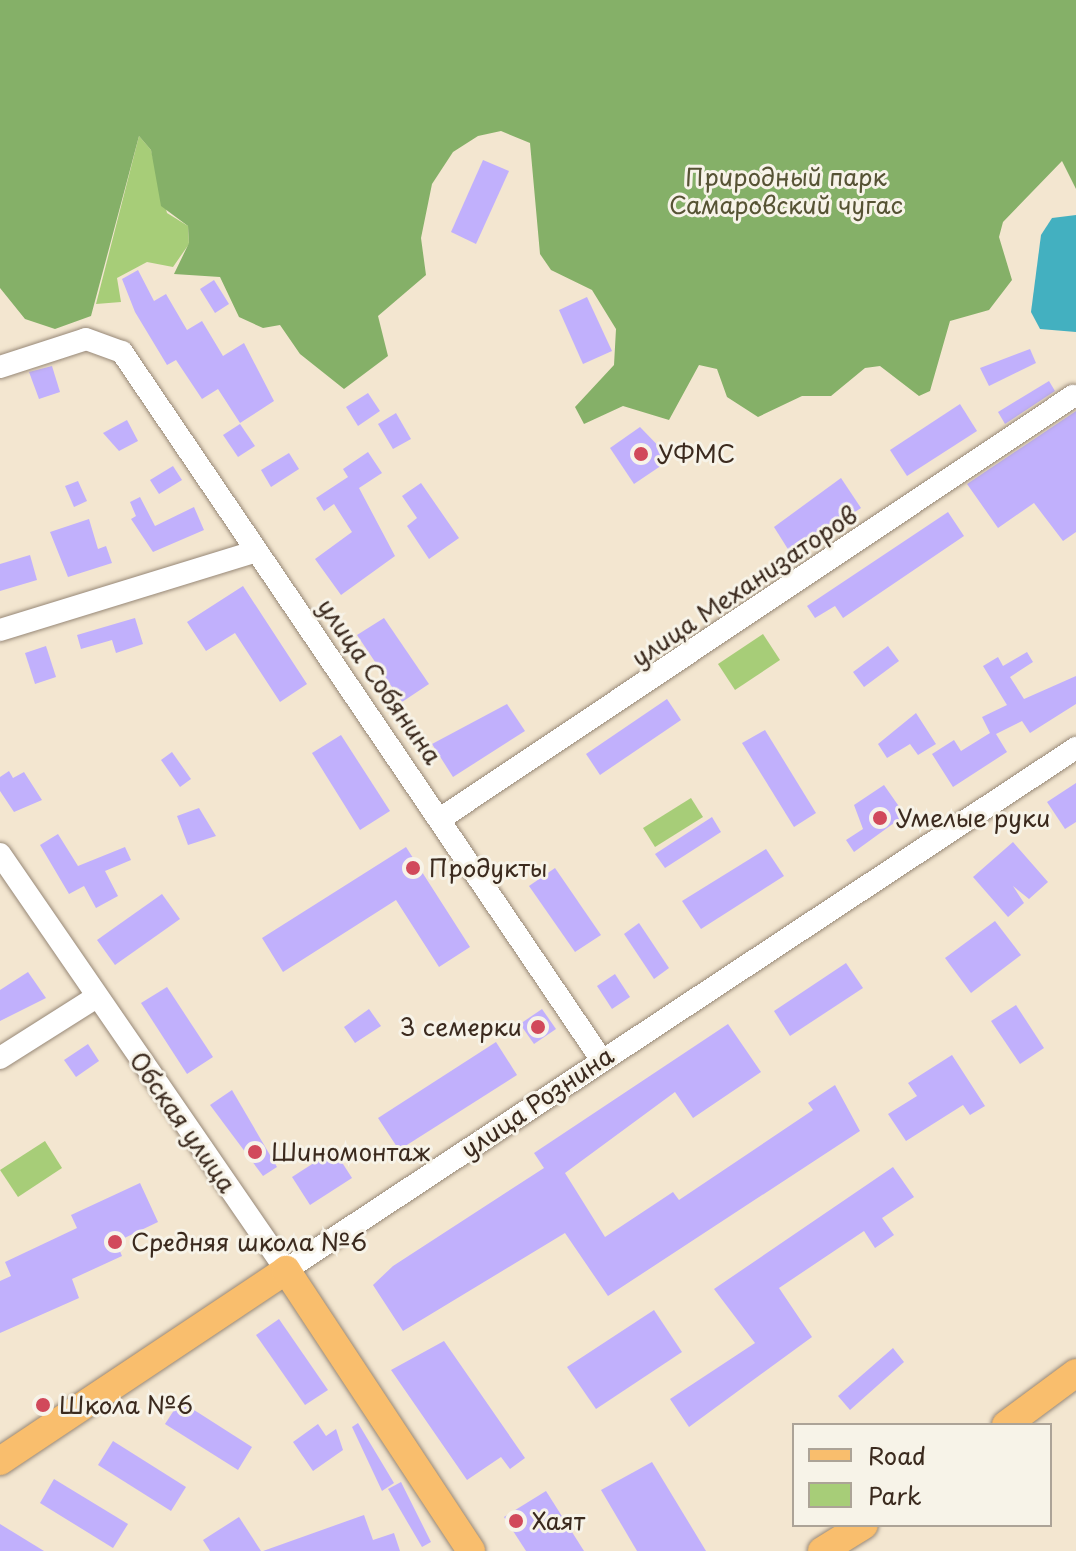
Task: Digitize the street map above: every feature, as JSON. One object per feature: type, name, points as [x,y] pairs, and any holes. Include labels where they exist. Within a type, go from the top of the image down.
[{"type":"main road","name":"улица Рознина","points":[[0,1461],[286,1270]]},
{"type":"main road","name":"Обская улица","points":[[286,1270],[471,1551]]},
{"type":"main road","points":[[1009,1423],[1076,1373]]},
{"type":"main road","points":[[822,1551],[861,1527]]},
{"type":"street","name":"улица Собянина","points":[[0,367],[75,342],[106,342],[122,352],[256,551],[443,817],[601,1059]]},
{"type":"street","name":"улица Механизаторов","points":[[443,817],[1073,396]]},
{"type":"street","points":[[0,630],[256,551]]},
{"type":"street","name":"улица Рознина","points":[[286,1270],[1076,748]]},
{"type":"street","name":"Обская улица","points":[[0,854],[95,998],[286,1270]]},
{"type":"street","points":[[0,1058],[95,998]]},
{"type":"green space","name":"Природный парк Самаровский чугас","points":[[0,0],[1076,0],[1076,189],[1062,161],[1003,222],[999,237],[1012,280],[989,310],[950,321],[930,391],[919,396],[880,366],[865,368],[831,396],[802,396],[758,417],[727,397],[717,369],[699,365],[669,420],[623,406],[584,424],[575,407],[614,365],[616,329],[592,290],[551,270],[540,254],[530,143],[501,131],[478,136],[453,152],[432,184],[421,238],[426,275],[378,316],[388,356],[344,389],[300,354],[280,325],[263,328],[239,317],[220,277],[174,274],[189,243],[188,226],[161,206],[151,150],[139,136],[91,316],[55,329],[25,319],[0,288]]},
{"type":"green space","points":[[139,136],[151,150],[167,213],[188,226],[189,244],[173,267],[147,262],[117,278],[121,302],[96,304]]},
{"type":"green space","points":[[763,634],[780,660],[735,690],[718,664]]},
{"type":"green space","points":[[691,798],[703,817],[655,847],[643,828]]},
{"type":"green space","points":[[45,1141],[62,1168],[18,1197],[0,1170]]},
{"type":"water","points":[[1076,215],[1076,332],[1040,329],[1031,312],[1041,235],[1052,218]]},
{"type":"building","points":[[483,160],[509,171],[476,244],[451,232]]},
{"type":"building","points":[[138,270],[154,301],[166,294],[187,330],[202,321],[223,356],[244,343],[274,401],[240,423],[218,389],[202,399],[176,360],[167,365],[135,312],[122,279]]},
{"type":"building","points":[[214,280],[229,304],[215,313],[200,289]]},
{"type":"building","points":[[587,297],[612,351],[583,364],[559,310]]},
{"type":"building","points":[[1030,349],[1036,363],[989,386],[980,368]]},
{"type":"building","points":[[52,366],[60,392],[39,399],[29,372]]},
{"type":"building","points":[[1049,381],[1055,391],[1005,424],[998,412]]},
{"type":"building","points":[[368,393],[380,411],[358,426],[346,407]]},
{"type":"building","points":[[960,404],[977,431],[907,476],[890,450]]},
{"type":"building","points":[[1076,411],[1076,532],[1063,541],[1034,503],[998,528],[967,484]]},
{"type":"building","points":[[396,413],[411,439],[393,449],[378,424]]},
{"type":"building","points":[[127,420],[138,441],[119,451],[103,433]]},
{"type":"building","points":[[240,424],[255,446],[238,457],[223,435]]},
{"type":"building","points":[[640,427],[671,459],[634,484],[610,448]]},
{"type":"building","points":[[368,452],[382,473],[359,488],[395,556],[341,595],[315,559],[352,532],[334,504],[324,511],[316,498],[348,477],[343,469]]},
{"type":"building","points":[[289,453],[299,469],[271,487],[261,470]]},
{"type":"building","points":[[173,466],[182,480],[159,494],[150,480]]},
{"type":"building","points":[[841,478],[861,508],[791,554],[774,527]]},
{"type":"building","points":[[78,481],[87,501],[74,507],[65,486]]},
{"type":"building","points":[[421,483],[459,538],[429,559],[407,526],[417,518],[402,496]]},
{"type":"building","points":[[140,497],[155,526],[194,507],[204,530],[153,552],[131,519],[136,516],[130,502]]},
{"type":"building","points":[[948,512],[964,536],[843,618],[835,606],[815,618],[807,606]]},
{"type":"building","points":[[89,519],[98,549],[106,546],[112,563],[68,577],[50,532]]},
{"type":"building","points":[[30,555],[37,580],[0,591],[0,564]]},
{"type":"building","points":[[243,586],[307,684],[280,702],[235,633],[206,651],[187,622]]},
{"type":"building","points":[[135,618],[143,644],[116,653],[112,640],[81,649],[77,635]]},
{"type":"building","points":[[384,618],[429,684],[402,702],[357,635]]},
{"type":"building","points":[[46,646],[56,677],[35,684],[25,653]]},
{"type":"building","points":[[888,646],[899,661],[864,687],[853,672]]},
{"type":"building","points":[[1027,652],[1033,662],[1010,677],[1024,699],[1076,676],[1076,704],[1030,733],[1022,721],[996,734],[1007,752],[953,787],[932,754],[954,740],[961,751],[990,733],[982,717],[1007,705],[983,666],[998,657],[1003,666]]},
{"type":"building","points":[[667,699],[681,720],[600,775],[586,754]]},
{"type":"building","points":[[507,704],[525,731],[453,777],[432,744]]},
{"type":"building","points":[[916,713],[936,744],[918,755],[910,744],[887,758],[878,744]]},
{"type":"building","points":[[765,730],[816,813],[794,827],[742,743]]},
{"type":"building","points":[[341,735],[390,811],[360,830],[312,753]]},
{"type":"building","points":[[172,752],[191,779],[180,787],[161,760]]},
{"type":"building","points":[[9,771],[13,778],[24,772],[42,800],[14,812],[0,791],[0,777]]},
{"type":"building","points":[[1076,783],[1076,822],[1065,829],[1047,802]]},
{"type":"building","points":[[884,785],[905,815],[854,852],[846,840],[863,829],[854,805]]},
{"type":"building","points":[[199,808],[216,836],[188,845],[177,816]]},
{"type":"building","points":[[712,817],[721,832],[665,868],[655,854]]},
{"type":"building","points":[[58,834],[78,866],[125,847],[131,860],[105,871],[118,896],[96,908],[84,886],[69,894],[40,845]]},
{"type":"building","points":[[1013,842],[1048,882],[1029,899],[1013,886],[1024,903],[1008,917],[973,877]]},
{"type":"building","points":[[406,847],[470,947],[439,967],[396,900],[283,972],[262,938]]},
{"type":"building","points":[[766,849],[784,876],[701,929],[682,901]]},
{"type":"building","points":[[555,868],[601,935],[575,952],[529,886]]},
{"type":"building","points":[[162,894],[180,919],[115,965],[97,940]]},
{"type":"building","points":[[995,921],[1021,955],[971,993],[945,958]]},
{"type":"building","points":[[639,923],[669,968],[654,979],[624,934]]},
{"type":"building","points":[[846,963],[863,988],[790,1036],[774,1011]]},
{"type":"building","points":[[28,972],[46,998],[0,1021],[0,990]]},
{"type":"building","points":[[615,974],[630,997],[612,1009],[597,986]]},
{"type":"building","points":[[167,987],[213,1057],[187,1074],[141,1003]]},
{"type":"building","points":[[1016,1005],[1044,1048],[1020,1064],[991,1021]]},
{"type":"building","points":[[369,1009],[381,1026],[355,1043],[344,1027]]},
{"type":"building","name":"3 семерки","points":[[542,1009],[556,1029],[534,1044],[520,1024]]},
{"type":"building","points":[[728,1024],[761,1072],[693,1118],[675,1092],[565,1173],[605,1237],[673,1192],[679,1200],[813,1110],[808,1103],[835,1085],[860,1131],[608,1296],[565,1233],[403,1331],[373,1285],[393,1266],[544,1168],[534,1153]]},
{"type":"building","points":[[496,1042],[517,1075],[399,1150],[378,1118]]},
{"type":"building","points":[[88,1044],[99,1061],[76,1077],[64,1060]]},
{"type":"building","points":[[952,1055],[985,1106],[970,1115],[963,1105],[906,1141],[888,1114],[917,1096],[908,1083]]},
{"type":"building","points":[[232,1090],[277,1167],[263,1176],[210,1105]]},
{"type":"building","points":[[334,1150],[352,1178],[310,1205],[292,1177]]},
{"type":"building","points":[[893,1167],[914,1197],[882,1218],[894,1235],[875,1248],[864,1231],[779,1288],[812,1337],[689,1427],[670,1399],[755,1343],[714,1289]]},
{"type":"building","points":[[140,1183],[158,1222],[116,1242],[122,1256],[72,1279],[79,1298],[0,1333],[0,1281],[11,1276],[5,1262],[77,1228],[71,1215]]},
{"type":"building","points":[[654,1310],[682,1352],[596,1409],[567,1367]]},
{"type":"building","points":[[279,1319],[328,1390],[305,1405],[256,1335]]},
{"type":"building","points":[[444,1341],[525,1458],[510,1469],[501,1457],[467,1480],[391,1370]]},
{"type":"building","points":[[893,1348],[904,1362],[850,1410],[838,1396]]},
{"type":"building","points":[[180,1401],[252,1447],[238,1470],[165,1424]]},
{"type":"building","points":[[358,1423],[394,1483],[382,1491],[352,1427]]},
{"type":"building","points":[[318,1424],[326,1436],[336,1429],[343,1450],[313,1471],[293,1442]]},
{"type":"building","points":[[113,1441],[186,1487],[171,1511],[98,1465]]},
{"type":"building","points":[[652,1462],[706,1551],[637,1551],[601,1490]]},
{"type":"building","points":[[54,1479],[128,1524],[113,1548],[40,1503]]},
{"type":"building","points":[[401,1482],[431,1542],[422,1547],[388,1489]]},
{"type":"building","points":[[546,1491],[584,1551],[526,1551],[504,1517]]},
{"type":"building","points":[[364,1515],[373,1540],[394,1533],[400,1551],[263,1551]]},
{"type":"building","points":[[239,1517],[261,1551],[210,1551],[203,1540]]},
{"type":"building","points":[[0,1524],[44,1551],[0,1551]]},
{"type":"place","name":"УФМС","points":[[641,454]]},
{"type":"place","name":"Умелые руки","points":[[880,818]]},
{"type":"place","name":"Продукты","points":[[413,868]]},
{"type":"place","name":"3 семерки","points":[[538,1027]]},
{"type":"place","name":"Шиномонтаж","points":[[255,1152]]},
{"type":"place","name":"Средняя школа №6","points":[[115,1242]]},
{"type":"place","name":"Школа №6","points":[[43,1405]]},
{"type":"place","name":"Хаят","points":[[516,1521]]}]
